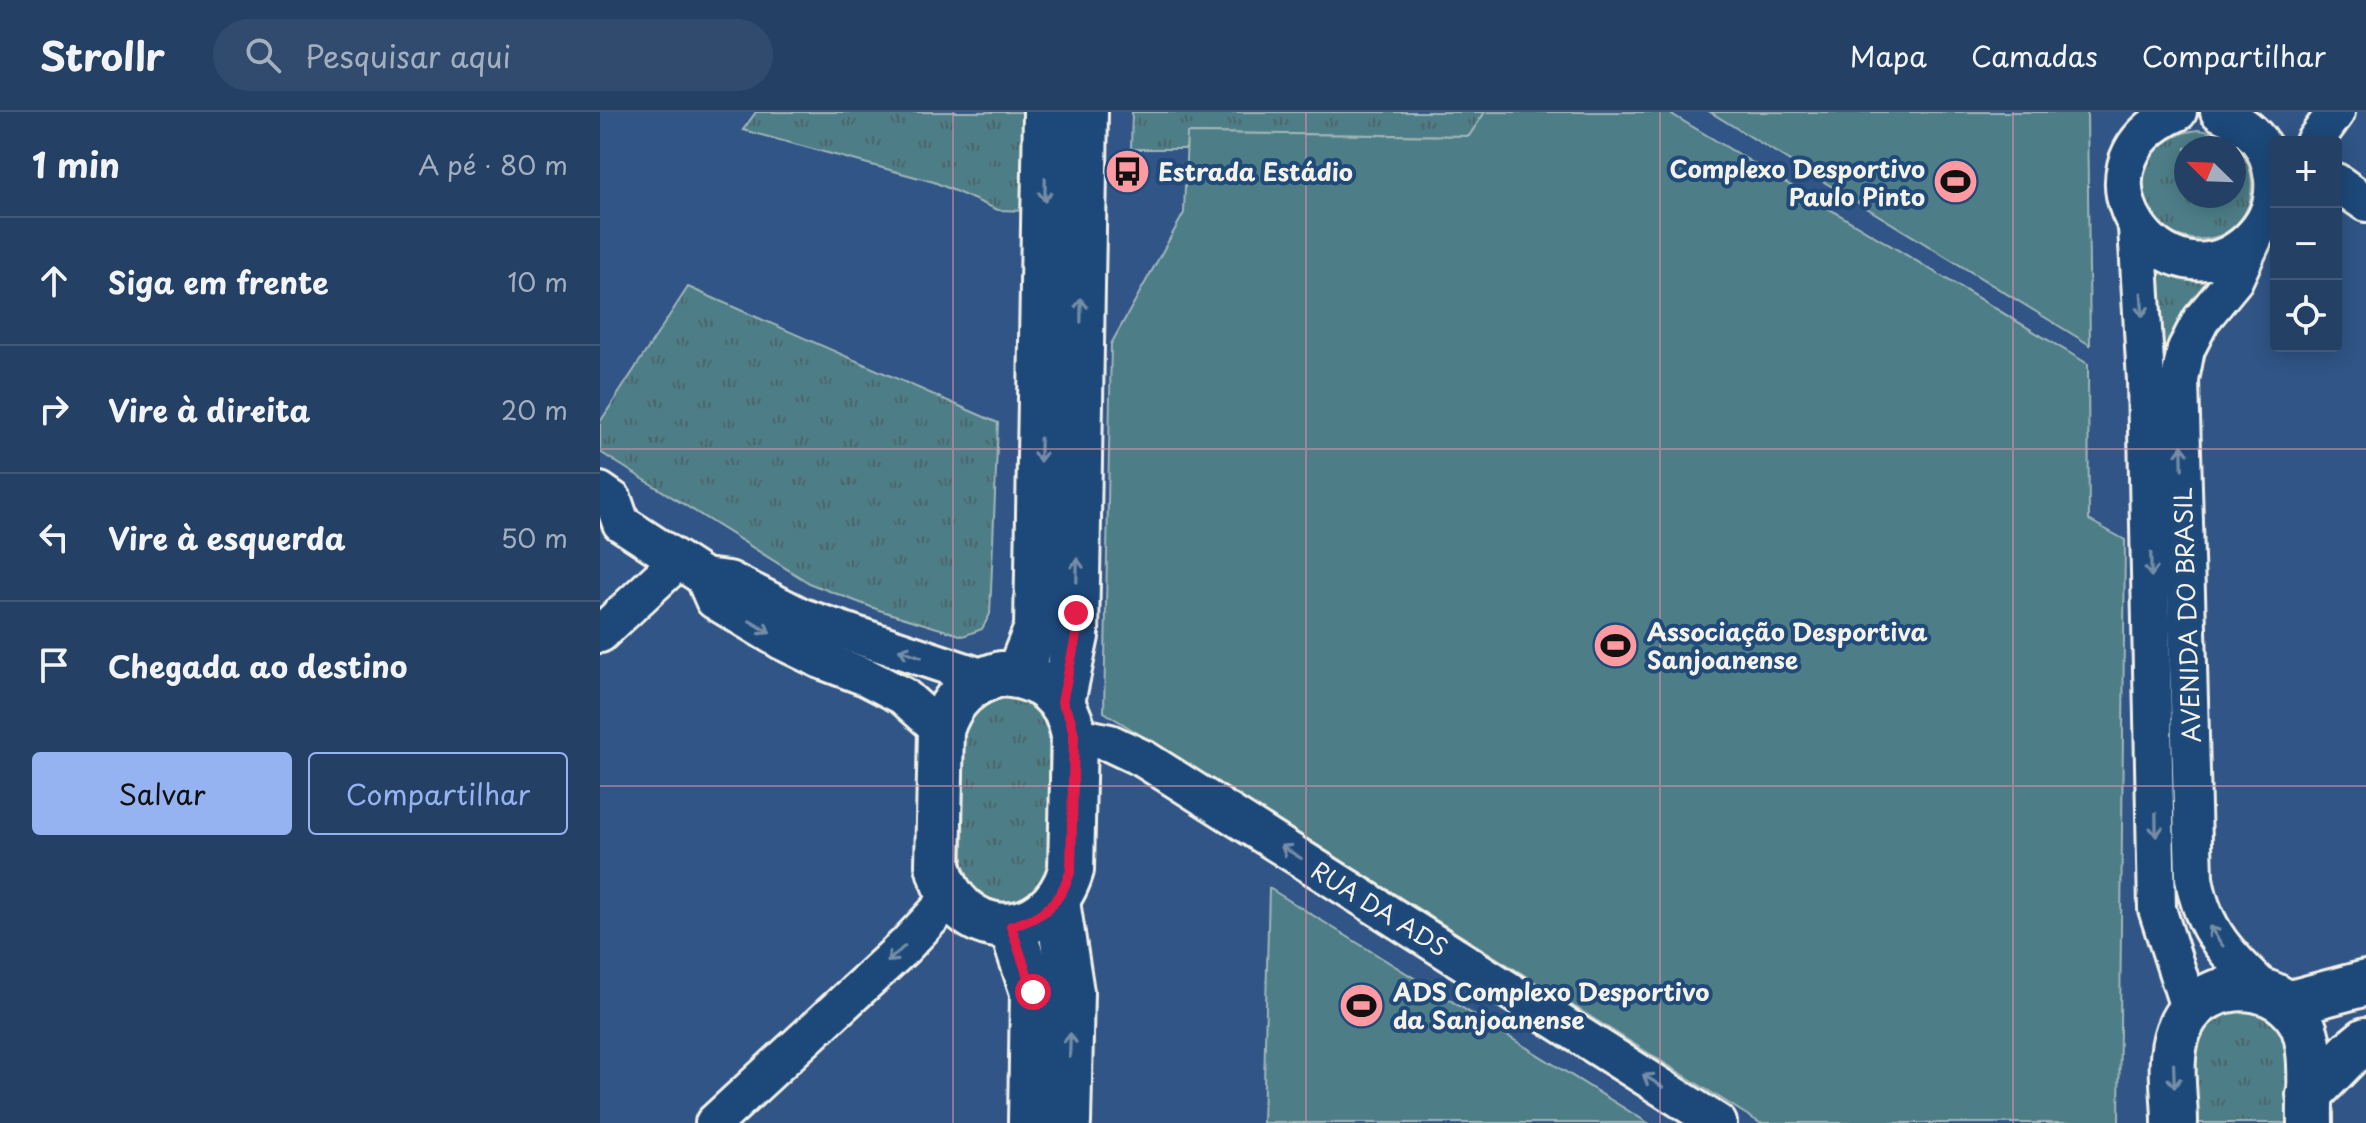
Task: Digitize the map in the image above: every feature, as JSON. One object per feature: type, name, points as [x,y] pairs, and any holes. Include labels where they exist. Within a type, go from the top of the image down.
[{"type":"main road","points":[[1001,677],[1037,628],[1046,112]]},
{"type":"main road","points":[[1068,719],[1050,690],[1035,680],[1001,677],[968,687],[946,714],[941,730],[938,865],[950,898],[962,911],[977,920],[1011,926],[1044,914],[1057,902],[1071,870],[1068,719],[1076,636],[1085,112]]},
{"type":"main road","points":[[1057,902],[1071,992],[1068,1123]]},
{"type":"main road","points":[[1011,926],[1033,992],[1031,1123]]},
{"type":"main road","points":[[2175,1123],[2173,1050],[2179,1029],[2190,1011],[2206,997],[2226,989],[2248,987],[2278,998],[2366,983]]},
{"type":"main road","name":"AVENIDA DO BRASIL","points":[[2278,998],[2300,1021],[2308,1041],[2310,1109]]},
{"type":"main road","points":[[2310,1109],[2350,1053],[2366,1040]]},
{"type":"street","name":"AVENIDA DO BRASIL","points":[[2136,112],[2131,154],[2124,179],[2126,204],[2137,227],[2150,242],[2166,253],[2195,259],[2224,256],[2242,247],[2256,233]]},
{"type":"street","points":[[2131,154],[2145,133],[2160,120],[2178,112]]},
{"type":"street","points":[[2318,136],[2336,112]]},
{"type":"street","name":"AVENIDA DO BRASIL","points":[[2231,115],[2260,140],[2270,157]]},
{"type":"street","points":[[2342,186],[2366,203]]},
{"type":"street","name":"AVENIDA DO BRASIL","points":[[2270,208],[2234,280],[2201,320],[2191,339],[2180,380],[2197,900],[2206,922],[2233,961],[2278,998]]},
{"type":"street","name":"AVENIDA DO BRASIL","points":[[2137,227],[2146,381],[2157,909],[2190,1011]]},
{"type":"street","points":[[600,491],[613,500],[610,524],[691,569],[729,580],[802,617],[1001,677]]},
{"type":"street","points":[[600,634],[691,569]]},
{"type":"street","points":[[691,569],[714,600],[782,641],[903,696],[941,730]]},
{"type":"street","name":"RUA DA ADS","points":[[1068,719],[1144,759],[1718,1123]]},
{"type":"street","points":[[714,1123],[905,946],[950,898]]},
{"type":"green space","points":[[756,112],[1033,112],[1030,211],[998,210],[934,182],[743,130]]},
{"type":"green space","points":[[1132,112],[1485,112],[1469,136],[1188,133],[1186,149],[1131,149]]},
{"type":"green space","points":[[1485,112],[1668,112],[2088,364],[2089,520],[2125,540],[2119,1123],[1760,1123],[1104,712],[1111,344],[1184,213],[1187,133],[1469,136]]},
{"type":"green space","name":"Complexo Desportivo Paulo Pinto","points":[[1710,112],[2087,112],[2090,345]]},
{"type":"green space","points":[[2198,130],[2219,136],[2176,136]]},
{"type":"green space","points":[[2174,137],[2174,208],[2246,208],[2246,162],[2250,169],[2252,190],[2247,209],[2235,226],[2216,237],[2192,239],[2167,230],[2155,219],[2146,204],[2144,175],[2157,150]]},
{"type":"green space","points":[[2156,271],[2186,279],[2216,278],[2166,366],[2156,366]]},
{"type":"green space","points":[[688,287],[998,423],[990,614],[982,629],[963,636],[879,610],[811,584],[600,452],[600,422]]},
{"type":"green space","points":[[1002,697],[1027,703],[1039,713],[1047,727],[1049,866],[1039,887],[1031,894],[1021,900],[999,902],[971,885],[963,864],[964,733],[978,709]]},
{"type":"green space","name":"ADS Complexo Desportivo da Sanjoanense","points":[[1269,888],[1648,1123],[1263,1123]]},
{"type":"green space","points":[[2230,1004],[2273,1015],[2288,1040],[2290,1123],[2195,1123],[2193,1047],[2197,1032]]},
{"type":"place","name":"Estrada Estádio","points":[[1127,171]]},
{"type":"place","name":"Complexo Desportivo Paulo Pinto","points":[[1956,182]]},
{"type":"place","name":"Associação Desportiva Sanjoanense","points":[[1616,645]]},
{"type":"place","name":"ADS Complexo Desportivo da Sanjoanense","points":[[1362,1005]]},
{"type":"route","points":[[1033,992],[1011,926],[1044,914],[1057,902],[1071,870],[1074,735],[1062,702],[1076,636],[1076,613]]}]
